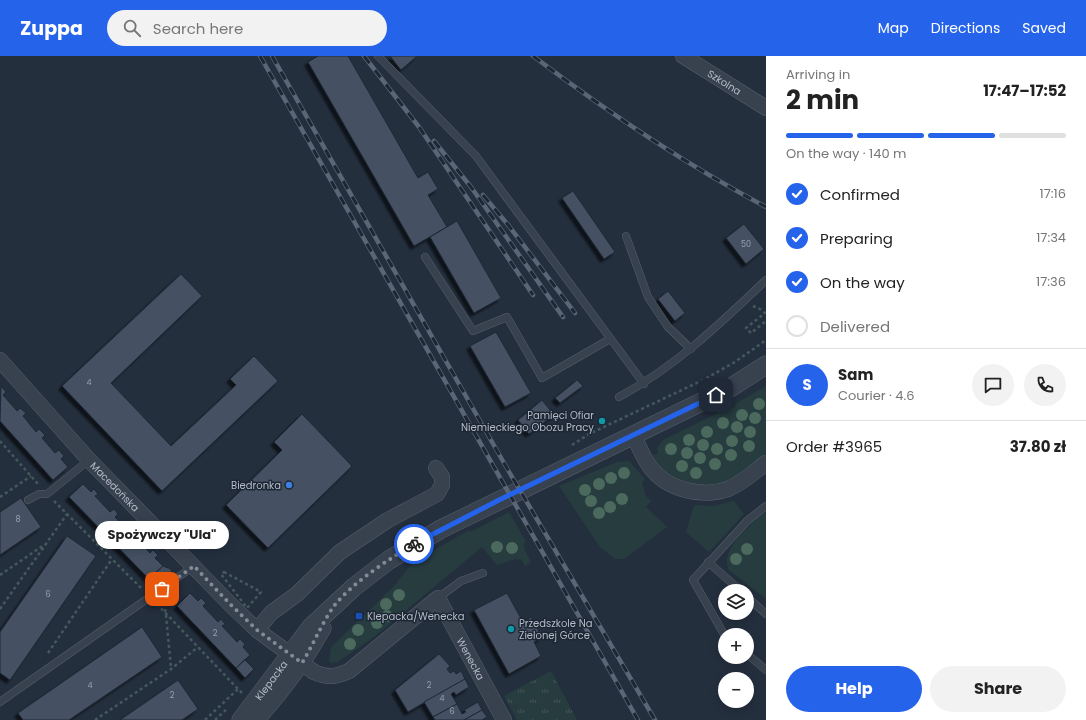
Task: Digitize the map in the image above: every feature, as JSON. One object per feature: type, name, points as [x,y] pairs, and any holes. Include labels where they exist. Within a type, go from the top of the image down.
[{"type":"street","name":"Szkolna","points":[[684,56],[766,108]]},
{"type":"street","name":"Macedońska","points":[[0,360],[89,460],[230,604],[257,630],[324,677],[339,676],[349,671],[438,598]]},
{"type":"street","name":"Klepacka","points":[[255,720],[285,686],[296,658],[311,627],[375,570],[410,547],[454,523],[633,434],[730,388],[766,365]]},
{"type":"street","points":[[633,434],[651,467],[663,480],[680,489],[711,493],[728,489],[744,481],[766,463]]},
{"type":"street","points":[[257,630],[271,613],[297,594],[340,552],[388,520],[437,494],[442,485],[442,478],[436,468]]},
{"type":"street","name":"Wenecka","points":[[438,598],[504,720]]},
{"type":"street","name":"Klepacka","points":[[241,720],[296,658]]},
{"type":"lane","points":[[378,56],[476,156],[644,384]]},
{"type":"lane","points":[[626,236],[648,297],[668,327],[691,349]]},
{"type":"lane","points":[[425,258],[473,331],[507,317],[542,378],[610,339]]},
{"type":"lane","points":[[619,397],[644,384],[691,349],[766,280]]},
{"type":"lane","points":[[28,500],[39,494],[47,494],[89,460]]},
{"type":"lane","points":[[720,628],[693,580],[747,521],[766,506]]},
{"type":"lane","points":[[708,562],[733,584]]},
{"type":"lane","points":[[0,702],[194,566]]},
{"type":"lane","points":[[438,598],[461,581],[483,572]]},
{"type":"lane","points":[[754,603],[766,614]]},
{"type":"lane","points":[[754,660],[766,670]]},
{"type":"path","points":[[765,313],[746,328],[750,333],[766,321]]},
{"type":"path","points":[[570,446],[589,434],[703,380],[735,362],[766,340]]},
{"type":"path","points":[[0,441],[47,494],[150,597],[243,694]]},
{"type":"path","points":[[0,497],[31,476]]},
{"type":"path","points":[[0,609],[67,514]]},
{"type":"path","points":[[0,575],[46,544]]},
{"type":"path","points":[[46,656],[112,559]]},
{"type":"path","points":[[224,572],[261,592],[247,608],[221,574],[224,572]]},
{"type":"path","points":[[166,614],[171,668]]},
{"type":"path","points":[[96,720],[171,668],[198,647]]},
{"type":"path","points":[[205,720],[238,689]]},
{"type":"green space","points":[[766,386],[766,454],[742,473],[725,482],[705,485],[694,484],[683,482],[673,477],[658,464],[653,455],[658,454],[657,448],[663,440],[732,406],[733,408],[736,406],[735,404]]},
{"type":"green space","points":[[629,461],[645,479],[642,483],[646,496],[651,501],[646,507],[667,527],[624,559],[615,559],[600,547],[559,486],[617,462]]},
{"type":"green space","points":[[734,501],[744,514],[709,552],[686,532],[694,505],[714,506]]},
{"type":"green space","points":[[509,512],[525,540],[524,548],[531,562],[525,566],[522,560],[516,559],[497,565],[482,547],[374,637],[338,662],[331,663],[329,661],[331,647],[394,586],[412,563],[469,530],[470,532]]},
{"type":"green space","points":[[766,512],[766,599],[754,590],[754,584],[747,584],[729,570],[727,562],[728,554],[732,546],[753,523]]},
{"type":"green space","points":[[551,671],[577,720],[517,720],[504,696]]},
{"type":"building","points":[[318,56],[348,56],[418,178],[428,172],[438,189],[428,195],[447,227],[414,246],[308,62]]},
{"type":"building","points":[[390,56],[417,56],[401,70]]},
{"type":"building","points":[[573,191],[615,252],[604,259],[562,198]]},
{"type":"building","points":[[457,221],[501,298],[474,313],[430,237]]},
{"type":"building","points":[[744,224],[764,249],[746,264],[726,238]]},
{"type":"building","points":[[181,274],[202,296],[111,383],[171,446],[236,385],[230,379],[254,356],[278,381],[162,491],[62,386]]},
{"type":"building","points":[[668,291],[685,313],[675,321],[658,299]]},
{"type":"building","points":[[496,332],[531,393],[505,407],[470,346]]},
{"type":"building","points":[[577,380],[583,386],[560,403],[555,398]]},
{"type":"building","points":[[1,386],[6,392],[3,395],[17,411],[20,408],[26,413],[23,416],[36,432],[39,429],[45,435],[42,438],[55,453],[59,450],[64,456],[61,459],[68,467],[53,480],[0,421]]},
{"type":"building","points":[[542,400],[554,415],[529,434],[518,420]]},
{"type":"building","name":"Biedronka","points":[[302,414],[352,466],[268,548],[226,505],[282,450],[274,442]]},
{"type":"building","points":[[83,484],[91,492],[94,489],[98,494],[95,496],[110,512],[114,509],[118,514],[115,517],[130,533],[133,530],[138,534],[135,537],[150,553],[153,550],[158,555],[155,558],[163,566],[149,579],[69,497]]},
{"type":"building","points":[[21,498],[41,527],[0,555],[0,512]]},
{"type":"building","points":[[67,536],[96,556],[10,680],[0,673],[0,632]]},
{"type":"building","points":[[163,566],[171,569],[171,575],[156,587],[149,579]]},
{"type":"building","points":[[190,593],[198,601],[201,598],[206,603],[203,606],[218,622],[221,619],[225,624],[222,626],[237,642],[240,639],[245,644],[243,647],[250,655],[236,668],[177,606]]},
{"type":"building","name":"Przedszkole Na Zielonej Górce","points":[[507,593],[523,622],[531,617],[542,637],[534,642],[541,656],[509,674],[474,610]]},
{"type":"building","points":[[142,627],[162,657],[69,720],[23,720],[18,713]]},
{"type":"building","points":[[439,654],[450,666],[447,669],[450,673],[454,671],[456,674],[461,671],[465,679],[408,712],[395,690]]},
{"type":"building","points":[[245,660],[254,669],[245,678],[236,668]]},
{"type":"building","points":[[465,679],[469,687],[456,695],[454,692],[451,694],[457,704],[433,717],[424,702]]},
{"type":"building","points":[[178,680],[198,709],[182,720],[120,720]]},
{"type":"building","points":[[478,702],[482,710],[464,720],[435,720],[433,717],[457,704],[462,714],[466,712],[464,710]]},
{"type":"building","points":[[482,710],[487,717],[482,720],[464,720]]},
{"type":"railway","points":[[260,56],[638,720]]},
{"type":"railway","points":[[272,56],[508,470],[655,720]]},
{"type":"railway","points":[[364,56],[419,127],[533,295]]},
{"type":"railway","points":[[533,56],[617,117],[646,136],[706,173],[766,207]]},
{"type":"railway","points":[[434,141],[471,187],[563,317]]},
{"type":"railway","points":[[483,195],[509,226],[575,313]]},
{"type":"way so far","points":[[162,589],[194,566],[257,630],[302,663],[334,607],[342,598],[388,560],[414,544]]},
{"type":"place","name":"Pamięci Ofiar Niemieckiego Obozu Pracy","points":[[602,421]]},
{"type":"place","name":"Biedronka","points":[[289,485]]},
{"type":"place","name":"Spożywczy \"Ula\"","points":[[162,589]]},
{"type":"place","name":"Klepacka/Wenecka","points":[[359,616]]},
{"type":"place","name":"Przedszkole Na Zielonej Górce","points":[[511,629]]},
{"type":"route","points":[[414,544],[499,500],[716,395]]}]
